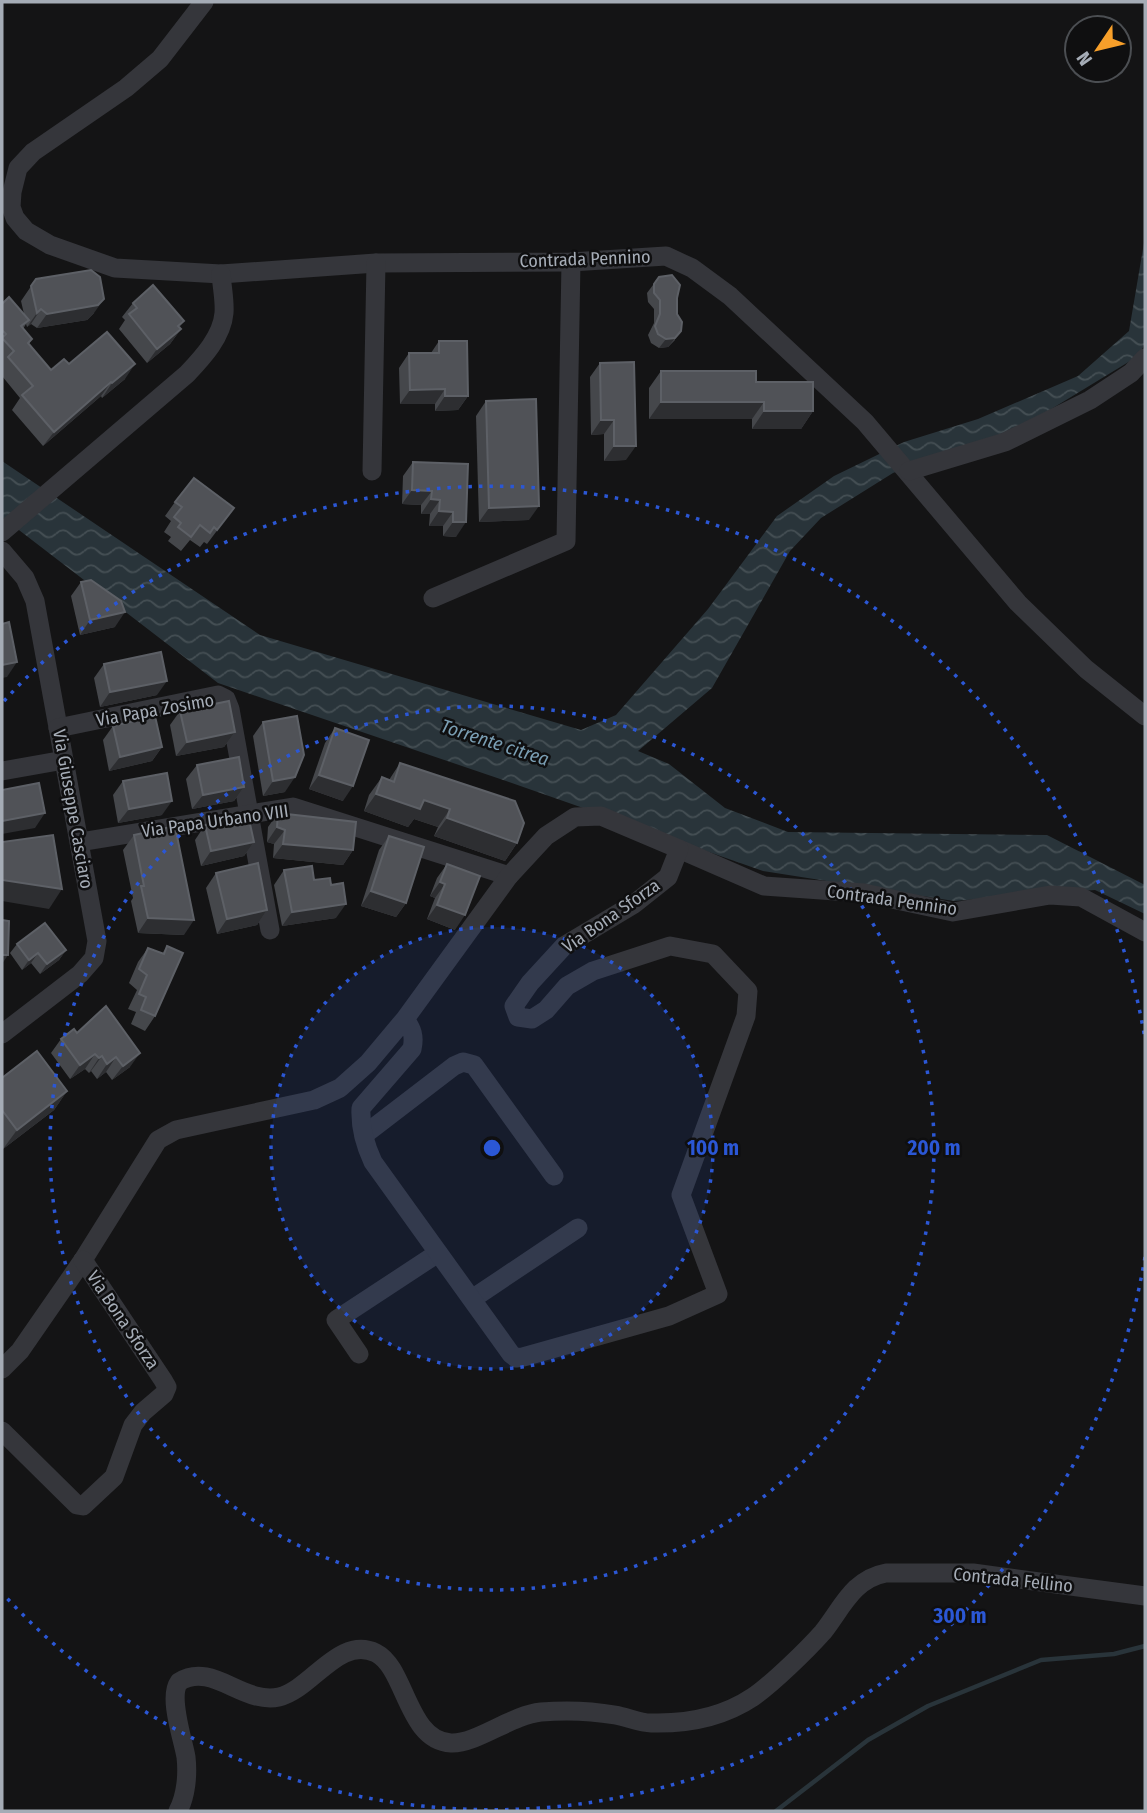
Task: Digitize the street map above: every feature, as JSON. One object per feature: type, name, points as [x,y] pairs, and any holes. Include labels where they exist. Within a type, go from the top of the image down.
[{"type":"street","name":"Contrada Pennino","points":[[204,2],[160,59],[126,88],[33,152],[18,167],[11,206],[15,218],[26,230],[50,245],[116,268],[221,274],[376,263],[571,262],[667,256],[692,268],[740,305],[865,422],[1018,603],[1086,669],[1145,716]]},
{"type":"street","points":[[433,598],[566,541],[571,262]]},
{"type":"street","points":[[372,471],[376,263]]},
{"type":"street","points":[[6,528],[187,374],[205,354],[224,316],[221,274]]},
{"type":"street","points":[[909,471],[1005,442],[1090,400],[1131,373],[1145,358]]},
{"type":"street","name":"Via Giuseppe Casciaro","points":[[2,551],[25,578],[35,601],[97,941],[94,958],[80,974],[2,1034]]},
{"type":"street","name":"Via Papa Zosimo","points":[[58,728],[218,695],[226,699],[270,930]]},
{"type":"street","points":[[2,771],[64,760]]},
{"type":"street","name":"Via Papa Urbano VIII","points":[[80,842],[293,807],[509,876]]},
{"type":"street","name":"Via Bona Sforza","points":[[2,1369],[20,1352],[83,1261],[158,1140],[176,1130],[314,1100],[340,1088],[368,1063],[405,1019],[509,876],[546,836],[575,817],[601,816],[679,849],[668,877],[616,917],[564,946],[530,983],[514,1006],[518,1017],[532,1019],[546,1010],[567,986],[593,971],[670,946],[713,954],[748,991],[746,1016],[681,1195],[718,1294],[669,1317],[516,1358],[472,1299]]},
{"type":"street","name":"Contrada Pennino","points":[[679,849],[764,886],[863,893],[953,912],[1050,895],[1081,897],[1145,932]]},
{"type":"street","points":[[405,1019],[415,1039],[412,1049],[361,1108],[364,1135],[373,1162],[472,1299],[578,1228]]},
{"type":"street","points":[[364,1135],[454,1066],[468,1062],[474,1065],[554,1176]]},
{"type":"street","points":[[359,1354],[336,1320],[438,1253]]},
{"type":"street","name":"Via Bona Sforza","points":[[2,1431],[77,1505],[83,1506],[114,1477],[133,1425],[143,1412],[164,1394],[167,1387],[163,1380],[83,1261]]},
{"type":"street","name":"Contrada Fellino","points":[[178,1811],[184,1795],[186,1758],[174,1693],[179,1682],[191,1676],[207,1676],[243,1692],[271,1698],[297,1689],[344,1653],[363,1650],[375,1652],[386,1660],[422,1726],[438,1740],[457,1743],[509,1721],[537,1713],[615,1714],[649,1724],[712,1717],[736,1708],[756,1695],[809,1647],[834,1618],[851,1592],[874,1575],[973,1573],[1145,1596]]},
{"type":"water","name":"Torrente citrea","points":[[1145,237],[1145,342],[1140,355],[1048,411],[995,437],[893,473],[821,518],[790,551],[712,688],[638,751],[669,764],[725,808],[788,832],[1047,835],[1145,885],[1145,914],[1095,890],[954,901],[763,871],[218,683],[2,517],[2,461],[260,635],[581,730],[616,715],[708,609],[777,516],[834,476],[904,442],[978,419],[1078,376],[1129,331]]},
{"type":"building","points":[[91,270],[100,277],[104,299],[98,305],[47,314],[41,309],[37,313],[31,286],[36,279]]},
{"type":"building","points":[[672,275],[680,285],[677,314],[682,322],[681,331],[675,338],[666,339],[658,334],[655,326],[660,314],[660,300],[654,293],[654,284],[659,277]]},
{"type":"building","points":[[153,285],[184,321],[178,326],[181,329],[157,349],[129,314],[137,308],[133,303]]},
{"type":"building","points":[[9,297],[29,320],[21,326],[32,339],[28,343],[51,370],[64,359],[69,364],[107,332],[135,364],[54,432],[22,395],[33,386],[8,357],[14,351],[2,338],[6,334],[2,330],[2,304]]},
{"type":"building","points":[[439,341],[467,341],[468,396],[445,396],[445,389],[410,390],[409,353],[439,353]]},
{"type":"building","points":[[634,362],[636,446],[614,446],[614,420],[601,420],[600,363]]},
{"type":"building","points":[[661,371],[756,371],[756,382],[813,382],[813,411],[764,411],[764,402],[661,402]]},
{"type":"building","points":[[536,399],[539,506],[489,508],[486,401]]},
{"type":"building","points":[[413,462],[468,464],[466,522],[453,522],[453,512],[439,511],[440,500],[431,499],[432,491],[412,490]]},
{"type":"building","points":[[194,478],[234,508],[217,530],[214,527],[210,533],[200,525],[191,537],[178,527],[181,523],[174,517],[182,507],[175,502]]},
{"type":"building","points":[[91,580],[121,601],[125,612],[90,620],[81,582]]},
{"type":"building","points":[[9,622],[17,662],[2,665],[2,624]]},
{"type":"building","points":[[161,652],[167,681],[110,692],[104,664]]},
{"type":"building","points":[[229,701],[235,732],[187,742],[180,711]]},
{"type":"building","points":[[155,716],[162,747],[120,757],[113,726]]},
{"type":"building","points":[[297,716],[304,755],[295,777],[273,781],[263,722]]},
{"type":"building","points":[[335,728],[369,740],[353,786],[319,775]]},
{"type":"building","points":[[239,757],[244,787],[203,795],[197,765]]},
{"type":"building","points":[[400,763],[515,801],[524,823],[517,843],[447,818],[450,809],[424,800],[420,809],[376,794],[382,777],[394,782]]},
{"type":"building","points":[[167,773],[172,801],[129,809],[123,781]]},
{"type":"building","points":[[39,783],[45,813],[2,821],[2,790]]},
{"type":"building","points":[[278,813],[356,822],[353,850],[283,844],[285,830],[277,827]]},
{"type":"building","points":[[248,815],[254,842],[211,851],[205,825]]},
{"type":"building","points":[[175,826],[194,920],[148,918],[141,886],[144,886],[134,835]]},
{"type":"building","points":[[53,835],[62,889],[2,880],[2,842]]},
{"type":"building","points":[[389,836],[424,847],[406,903],[371,891]]},
{"type":"building","points":[[258,863],[267,910],[227,919],[216,873]]},
{"type":"building","points":[[447,864],[480,876],[465,915],[437,905],[445,884],[440,882]]},
{"type":"building","points":[[312,866],[314,880],[330,878],[331,885],[343,883],[346,904],[292,912],[284,870]]},
{"type":"building","points":[[2,920],[9,921],[8,955],[2,955]]},
{"type":"building","points":[[45,923],[66,950],[47,964],[38,953],[29,960],[17,944]]},
{"type":"building","points":[[167,946],[183,953],[155,1016],[141,1010],[146,997],[139,994],[147,975],[139,969],[148,948],[164,954]]},
{"type":"building","points":[[106,1006],[140,1053],[123,1066],[116,1057],[107,1064],[102,1056],[99,1058],[95,1054],[80,1065],[61,1039],[74,1029],[77,1033]]},
{"type":"building","points":[[37,1051],[67,1091],[17,1130],[2,1110],[2,1078]]},
{"type":"waterway","points":[[776,1811],[868,1740],[928,1706],[1041,1660],[1114,1654],[1145,1646]]}]
